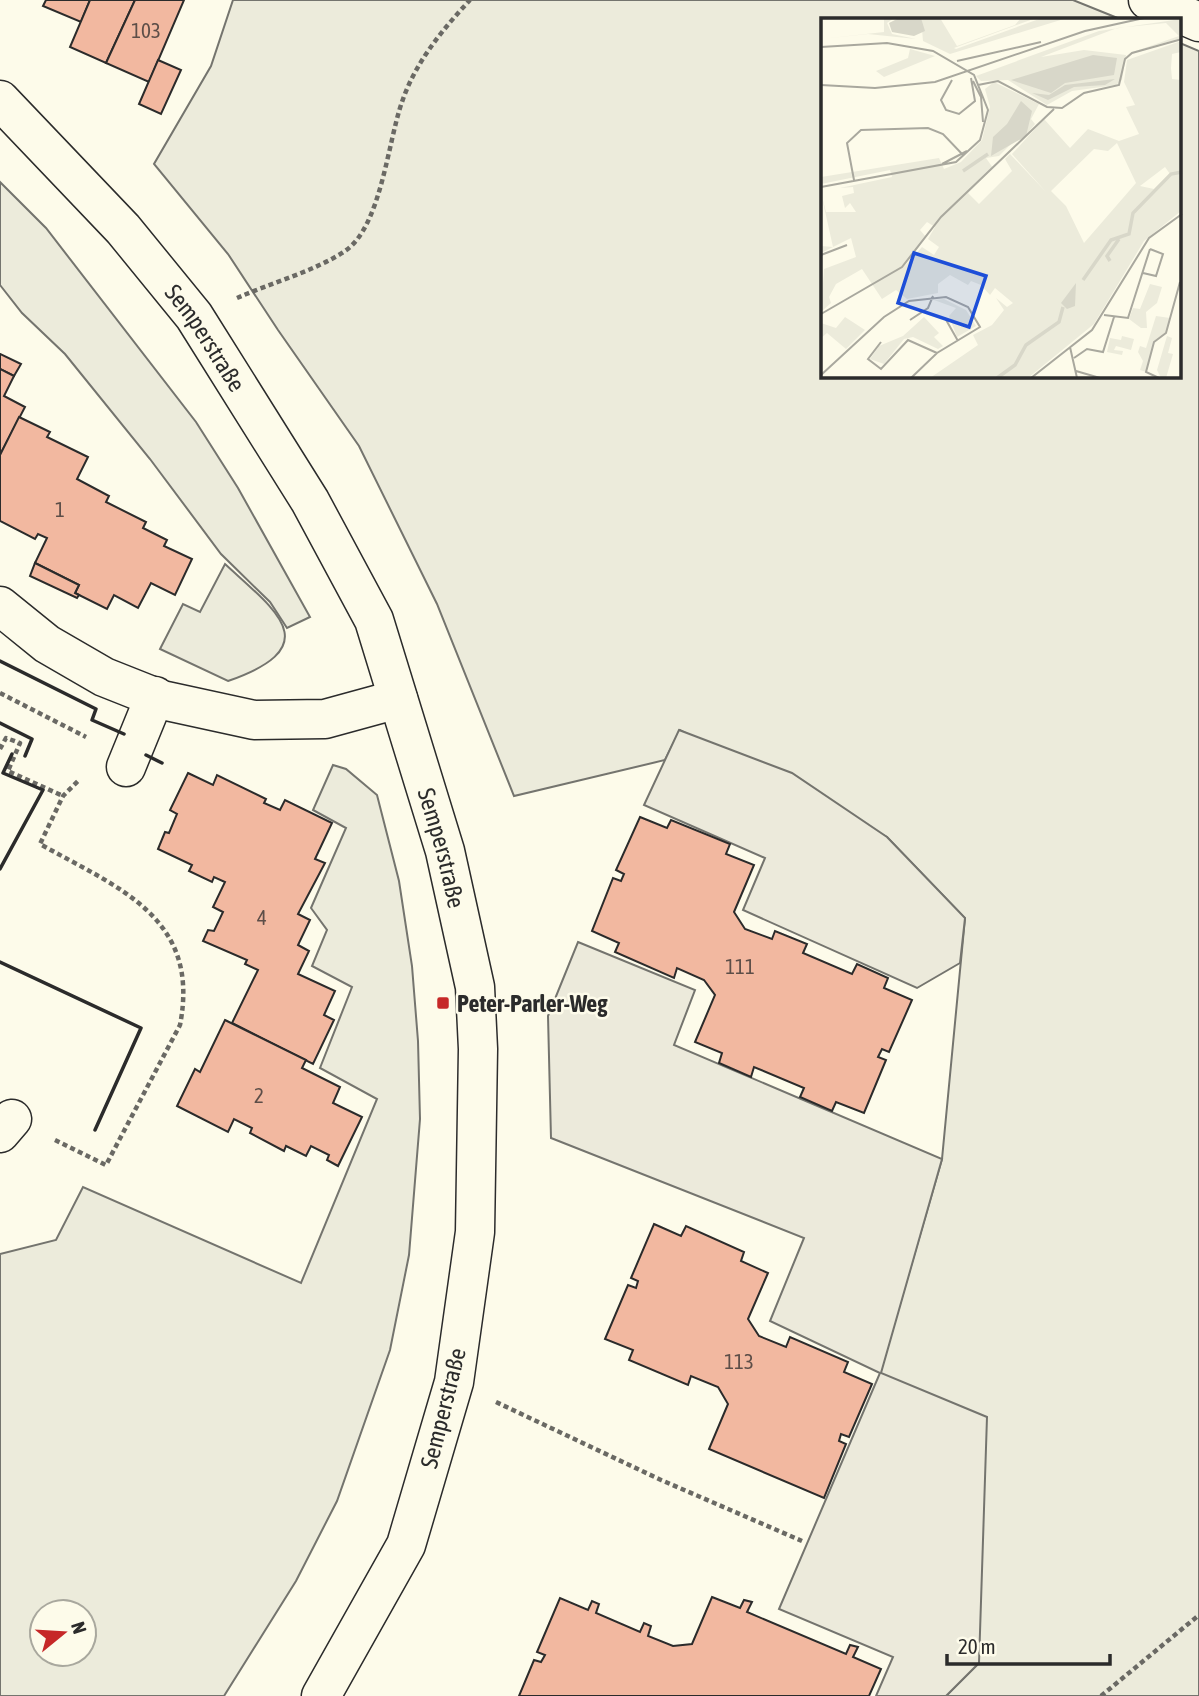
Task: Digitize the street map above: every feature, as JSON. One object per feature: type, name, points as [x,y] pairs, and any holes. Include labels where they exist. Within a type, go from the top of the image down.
[{"type":"street","points":[[1148,0],[1199,22]]},
{"type":"street","name":"Semperstraße","points":[[0,100],[123,229],[194,316],[323,525],[374,620],[445,851],[475,986],[478,1049],[475,1232],[454,1382],[407,1545],[321,1696]]},
{"type":"street","points":[[0,606],[47,644],[104,677],[155,696],[254,720],[325,719],[398,699]]},
{"type":"street","points":[[126,767],[155,696]]},
{"type":"path","points":[[194,316],[347,250],[364,229],[378,197],[402,102],[415,73],[434,41],[470,0]]},
{"type":"path","points":[[0,692],[97,743]]},
{"type":"path","points":[[0,750],[6,738],[20,743],[8,771],[63,796]]},
{"type":"path","points":[[6,1126],[106,1165],[180,1025],[184,1004],[180,958],[163,927],[131,896],[40,844],[63,796],[82,777]]},
{"type":"path","points":[[454,1382],[661,1480],[802,1542]]},
{"type":"path","points":[[1101,1696],[1199,1615]]},
{"type":"shaded area","points":[[233,0],[1073,0],[1118,18],[821,18],[821,378],[1182,378],[1182,44],[1199,51],[1199,1696],[946,1696],[979,1663],[880,1373],[942,1159],[965,918],[887,837],[680,730],[665,760],[514,796],[437,604],[359,446],[228,254],[154,164],[211,66]]},
{"type":"shaded area","points":[[0,182],[46,228],[196,422],[238,488],[310,617],[287,628],[270,602],[221,554],[150,459],[65,354],[22,313],[0,285]]},
{"type":"shaded area","points":[[225,564],[275,612],[283,627],[284,641],[277,655],[259,668],[228,681],[160,649],[183,604],[200,612]]},
{"type":"shaded area","points":[[679,730],[792,773],[887,837],[965,918],[960,963],[917,988],[743,910],[765,858],[644,805]]},
{"type":"shaded area","points":[[333,765],[346,769],[377,795],[399,881],[412,966],[420,1119],[409,1255],[390,1350],[337,1501],[296,1581],[224,1696],[0,1696],[0,1254],[56,1240],[83,1187],[301,1283],[377,1099],[320,1068],[352,987],[312,966],[327,930],[311,908],[346,828],[313,810]]},
{"type":"shaded area","points":[[578,942],[695,990],[674,1045],[942,1159],[881,1373],[987,1417],[979,1663],[946,1696],[876,1696],[893,1657],[779,1609],[880,1373],[770,1321],[804,1238],[551,1138],[548,1016]]},
{"type":"building","points":[[46,0],[90,0],[81,22],[43,6]]},
{"type":"building","points":[[90,0],[135,0],[106,63],[70,47]]},
{"type":"building","points":[[135,0],[184,0],[149,82],[106,63]]},
{"type":"building","points":[[158,60],[181,70],[161,114],[139,104]]},
{"type":"building","points":[[0,354],[21,364],[14,376],[0,369]]},
{"type":"building","points":[[0,369],[14,376],[4,396],[25,407],[0,455]]},
{"type":"building","points":[[19,417],[50,432],[47,437],[88,457],[77,479],[109,496],[106,502],[146,522],[143,528],[167,540],[164,546],[192,559],[175,595],[151,583],[138,608],[114,595],[107,609],[75,593],[79,585],[35,563],[47,538],[38,534],[35,539],[0,521],[0,455]]},
{"type":"building","points":[[35,563],[79,585],[75,593],[79,595],[77,598],[30,576]]},
{"type":"building","points":[[188,773],[213,785],[217,775],[266,799],[264,803],[280,810],[285,800],[332,823],[315,859],[325,863],[298,914],[310,920],[298,945],[309,951],[298,974],[335,991],[324,1015],[334,1020],[313,1064],[232,1023],[258,970],[245,964],[247,960],[203,941],[208,930],[214,931],[223,912],[213,907],[225,882],[214,877],[212,882],[189,871],[192,865],[158,849],[177,814],[170,810]]},
{"type":"building","points":[[640,817],[667,828],[671,820],[730,844],[726,854],[754,865],[734,912],[745,929],[772,939],[775,931],[807,944],[803,953],[852,974],[857,964],[888,978],[884,988],[912,1000],[889,1052],[882,1049],[878,1057],[886,1060],[864,1113],[836,1102],[832,1111],[800,1097],[804,1088],[754,1067],[751,1077],[719,1063],[722,1053],[695,1042],[715,995],[704,980],[677,968],[674,978],[615,952],[619,943],[592,931],[613,878],[621,881],[624,874],[616,870]]},
{"type":"building","points":[[225,1020],[306,1060],[302,1068],[340,1087],[333,1103],[362,1117],[338,1166],[327,1160],[329,1155],[311,1146],[306,1156],[286,1146],[284,1151],[250,1133],[252,1128],[234,1119],[228,1132],[177,1106],[195,1069],[200,1072]]},
{"type":"building","points":[[654,1224],[681,1236],[686,1226],[744,1252],[741,1261],[768,1273],[748,1319],[759,1336],[786,1347],[790,1337],[848,1362],[844,1372],[872,1384],[849,1437],[841,1434],[839,1441],[846,1444],[824,1498],[709,1449],[728,1404],[718,1387],[691,1376],[688,1385],[629,1360],[633,1350],[605,1339],[628,1285],[636,1288],[638,1281],[631,1278]]},
{"type":"building","points":[[712,1597],[740,1608],[744,1600],[752,1602],[747,1612],[846,1654],[850,1645],[858,1647],[853,1657],[881,1669],[869,1696],[519,1696],[534,1660],[541,1662],[545,1655],[537,1652],[560,1598],[588,1610],[592,1601],[599,1604],[596,1613],[640,1632],[644,1623],[651,1626],[648,1636],[673,1646],[692,1644]]},
{"type":"wall","points":[[0,661],[96,709],[92,720],[124,734]]},
{"type":"wall","points":[[0,723],[32,739],[25,756]]},
{"type":"wall","points":[[0,869],[43,790],[3,773],[12,754]]},
{"type":"wall","points":[[146,755],[162,763]]},
{"type":"wall","points":[[0,962],[141,1028],[95,1130]]},
{"type":"place","name":"Peter-Parler-Weg","points":[[443,1003]]}]
